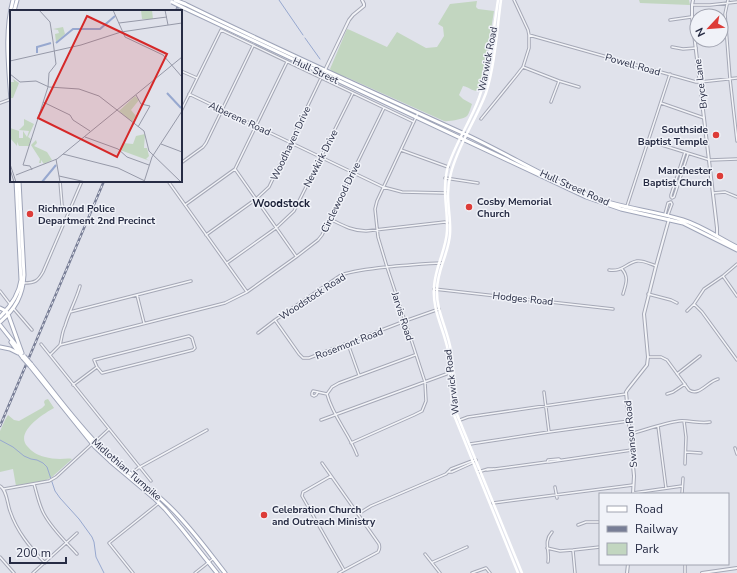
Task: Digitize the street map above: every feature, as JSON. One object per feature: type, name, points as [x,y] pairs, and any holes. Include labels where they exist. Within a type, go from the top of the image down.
[{"type":"main road","points":[[11,10],[13,0]]},
{"type":"main road","points":[[14,10],[17,0]]},
{"type":"main road","name":"Hull Street","points":[[168,0],[174,1],[464,140]]},
{"type":"main road","name":"Warwick Road","points":[[441,263],[447,231],[446,178],[448,167],[483,86],[499,0]]},
{"type":"main road","name":"Warwick Road","points":[[499,0],[490,78],[479,109],[456,159],[446,193],[450,228],[449,245],[436,273],[434,300],[450,344],[455,405],[458,420],[480,472],[518,573]]},
{"type":"main road","points":[[10,13],[8,32],[10,77]]},
{"type":"main road","name":"Hull Street","points":[[324,72],[418,113]]},
{"type":"main road","name":"Hull Street Road","points":[[418,113],[467,135],[577,190],[626,209]]},
{"type":"main road","name":"Hull Street Road","points":[[464,140],[586,197],[605,204],[667,217],[716,237],[737,248]]},
{"type":"main road","points":[[16,182],[22,283]]},
{"type":"main road","points":[[0,322],[20,298],[24,275],[19,182]]},
{"type":"main road","points":[[1,308],[5,309],[11,307]]},
{"type":"main road","points":[[1,308],[7,313],[23,355]]},
{"type":"main road","points":[[0,317],[7,313]]},
{"type":"main road","name":"Midlothian Turnpike","points":[[0,327],[94,443],[159,503],[178,524],[217,573]]},
{"type":"main road","points":[[0,347],[10,349],[23,355]]},
{"type":"main road","name":"Midlothian Turnpike","points":[[129,475],[169,506],[189,527],[225,573]]},
{"type":"main road","name":"Warwick Road","points":[[492,503],[522,573]]},
{"type":"street","points":[[324,72],[349,20],[353,14],[364,6],[362,0]]},
{"type":"street","points":[[480,119],[523,67],[529,48],[530,35],[514,0]]},
{"type":"street","name":"Bryce Lane","points":[[692,5],[694,0]]},
{"type":"street","points":[[728,0],[725,14],[737,141]]},
{"type":"street","points":[[692,5],[737,2]]},
{"type":"street","points":[[670,20],[689,17]]},
{"type":"street","points":[[182,108],[221,30],[414,122]]},
{"type":"street","name":"Powell Road","points":[[530,35],[696,82],[737,78]]},
{"type":"street","points":[[182,162],[205,145],[253,45]]},
{"type":"street","points":[[672,47],[679,49],[696,48]]},
{"type":"street","name":"Bryce Lane","points":[[696,48],[710,160],[717,228],[716,237]]},
{"type":"street","points":[[185,205],[235,170],[287,62]]},
{"type":"street","points":[[523,67],[558,81],[579,87]]},
{"type":"street","points":[[182,71],[197,78]]},
{"type":"street","name":"Woodhaven Drive","points":[[206,235],[256,199],[269,187],[324,72]]},
{"type":"street","points":[[626,209],[670,74]]},
{"type":"street","points":[[551,102],[558,81]]},
{"type":"street","name":"Newkirk Drive","points":[[227,263],[276,228],[294,211],[352,93]]},
{"type":"street","name":"Alberene Road","points":[[189,94],[383,187],[402,192],[446,193]]},
{"type":"street","points":[[0,103],[10,100]]},
{"type":"street","points":[[660,103],[704,118]]},
{"type":"street","name":"Circlewood Drive","points":[[60,345],[225,303],[247,292],[296,257],[318,240],[322,235],[384,108]]},
{"type":"street","name":"Jarvis Road","points":[[351,443],[414,416],[422,411],[426,402],[425,382],[378,237],[375,209],[383,187],[418,113]]},
{"type":"street","points":[[649,140],[710,160],[737,159]]},
{"type":"street","points":[[400,150],[448,167]]},
{"type":"street","points":[[685,152],[671,195],[672,198],[674,197],[688,153]]},
{"type":"street","points":[[235,170],[296,257]]},
{"type":"street","points":[[446,178],[478,183]]},
{"type":"street","points":[[60,182],[62,205],[64,208],[69,210]]},
{"type":"street","points":[[22,283],[32,283],[40,278],[82,182]]},
{"type":"street","points":[[169,182],[247,292]]},
{"type":"street","points":[[713,193],[725,192],[737,197]]},
{"type":"street","points":[[667,217],[668,203],[671,202],[672,204],[667,217],[644,310],[648,357],[659,357],[669,362],[690,391],[699,391],[712,381],[718,379]]},
{"type":"street","points":[[330,219],[354,230],[366,231],[447,223]]},
{"type":"street","points":[[609,270],[622,269],[633,262],[638,261],[656,266]]},
{"type":"street","name":"Woodstock Road","points":[[258,333],[341,275],[387,267],[441,263]]},
{"type":"street","points":[[687,310],[694,304],[704,289],[737,264]]},
{"type":"street","points":[[622,269],[627,278],[623,294]]},
{"type":"street","points":[[723,276],[737,296]]},
{"type":"street","points":[[70,312],[191,280]]},
{"type":"street","points":[[50,355],[60,345],[64,328],[78,295],[80,286]]},
{"type":"street","name":"Hodges Road","points":[[435,289],[613,309]]},
{"type":"street","points":[[0,291],[11,307],[32,330]]},
{"type":"street","points":[[648,294],[677,303]]},
{"type":"street","points":[[137,295],[144,323]]},
{"type":"street","points":[[694,304],[702,312],[737,360]]},
{"type":"street","name":"Rosemont Road","points":[[275,320],[299,354],[303,358],[309,358],[437,310]]},
{"type":"street","points":[[189,336],[192,338],[195,348],[194,350],[102,373],[97,367],[94,360],[189,336]]},
{"type":"street","points":[[41,344],[151,481]]},
{"type":"street","points":[[348,344],[359,375]]},
{"type":"street","points":[[327,394],[332,387],[339,383],[416,354]]},
{"type":"street","points":[[677,374],[700,356]]},
{"type":"street","name":"Swanson Road","points":[[633,493],[634,476],[626,394],[628,389],[647,365],[648,357]]},
{"type":"street","points":[[73,384],[97,367]]},
{"type":"street","points":[[321,420],[452,372]]},
{"type":"street","points":[[667,394],[685,384]]},
{"type":"street","points":[[318,392],[327,394]]},
{"type":"street","points":[[544,392],[549,432]]},
{"type":"street","points":[[327,394],[335,415],[357,455]]},
{"type":"street","points":[[458,420],[468,417],[626,394]]},
{"type":"street","points":[[468,445],[629,421]]},
{"type":"street","points":[[684,421],[686,437],[685,464]]},
{"type":"street","points":[[630,434],[673,422],[710,422]]},
{"type":"street","points":[[658,426],[666,488]]},
{"type":"street","points":[[4,489],[53,479],[109,429]]},
{"type":"street","points":[[129,475],[138,468],[207,430]]},
{"type":"street","points":[[735,448],[737,454]]},
{"type":"street","points":[[480,472],[547,462],[548,460],[560,460],[632,450]]},
{"type":"street","points":[[686,452],[701,453]]},
{"type":"street","points":[[358,514],[371,506],[475,461]]},
{"type":"street","points":[[322,463],[379,544],[380,548],[378,552],[339,573]]},
{"type":"street","points":[[331,476],[302,494],[344,570]]},
{"type":"street","points":[[682,493],[683,478]]},
{"type":"street","points":[[34,484],[44,514],[66,543],[77,554]]},
{"type":"street","points":[[492,503],[557,496],[633,485]]},
{"type":"street","points":[[0,486],[4,489],[17,529],[44,563]]},
{"type":"street","points":[[638,493],[682,486]]},
{"type":"street","points":[[556,487],[557,496]]},
{"type":"street","points":[[133,573],[109,543],[159,503]]},
{"type":"street","points":[[578,524],[586,522],[599,522]]},
{"type":"street","points":[[548,562],[548,538],[552,532]]},
{"type":"street","points":[[33,573],[77,533]]},
{"type":"street","points":[[433,562],[467,547]]},
{"type":"street","points":[[547,548],[560,551],[599,547]]},
{"type":"street","points":[[573,550],[575,573]]},
{"type":"street","points":[[425,554],[433,562],[440,573]]},
{"type":"street","points":[[0,557],[14,573]]},
{"type":"street","points":[[195,573],[214,558]]},
{"type":"street","points":[[472,573],[486,568],[490,573]]},
{"type":"street","points":[[702,573],[737,568]]},
{"type":"green space","points":[[639,0],[689,0],[690,5],[640,3]]},
{"type":"green space","points":[[477,1],[476,7],[478,9],[494,11],[484,73],[478,90],[475,91],[463,86],[459,95],[472,104],[467,116],[465,117],[456,120],[444,121],[346,77],[337,75],[330,69],[347,29],[387,47],[397,32],[426,48],[437,47],[444,36],[443,27],[438,24],[450,4]]},
{"type":"green space","points":[[48,399],[54,408],[43,414],[27,429],[24,441],[31,450],[40,455],[54,459],[72,459],[52,477],[44,481],[16,486],[13,469],[0,472],[0,431],[8,415],[14,420],[19,421],[42,408],[45,405],[45,400]]},
{"type":"waterway","points":[[279,0],[303,35]]},
{"type":"waterway","points":[[305,38],[320,59]]},
{"type":"waterway","points":[[0,440],[13,447],[24,456],[37,460],[47,467],[55,491],[92,537],[96,557],[104,573]]},
{"type":"railway","points":[[176,10],[181,0]]},
{"type":"railway","points":[[0,426],[104,182]]},
{"type":"place","name":"Southside Baptist Temple","points":[[716,135]]},
{"type":"place","name":"Manchester Baptist Church","points":[[720,176]]},
{"type":"place","name":"Cosby Memorial Church","points":[[469,207]]},
{"type":"place","name":"Richmond Police Department 2nd Precinct","points":[[30,214]]},
{"type":"place","name":"Celebration Church and Outreach Ministry","points":[[264,515]]},
{"type":"district","name":"Woodstock","points":[[281,203]]}]
